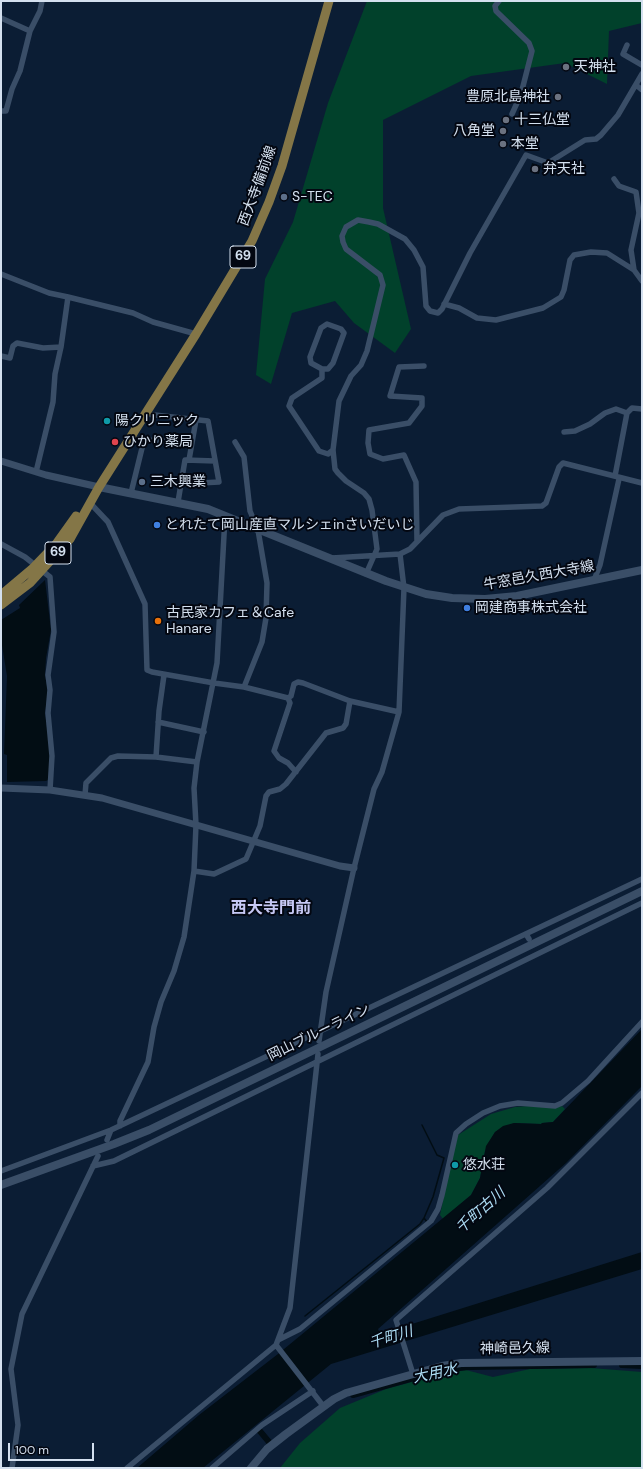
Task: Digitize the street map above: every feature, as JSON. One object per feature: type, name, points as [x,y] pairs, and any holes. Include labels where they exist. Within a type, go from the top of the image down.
[{"type":"main road","name":"西大寺備前線","points":[[1,595],[39,568],[70,540],[99,487],[196,334],[252,241],[269,202],[282,166],[330,1]]},
{"type":"main road","name":"西大寺備前線","points":[[1,606],[30,583],[39,568],[70,526],[86,500],[99,487]]},
{"type":"main road","name":"牛窓邑久西大寺線","points":[[99,487],[178,502],[208,510],[404,588],[452,598],[485,599],[517,596],[642,570]]},
{"type":"main road","name":"岡山ブルーライン","points":[[1,1185],[149,1130],[642,891]]},
{"type":"main road","name":"神崎邑久線","points":[[251,1468],[286,1434],[334,1399],[346,1393],[442,1366],[461,1363],[642,1361]]},
{"type":"street","points":[[1,111],[6,111],[12,89],[20,71],[30,31],[40,11],[42,1]]},
{"type":"street","points":[[499,1],[495,6],[496,11],[529,43],[532,51],[521,94],[512,114]]},
{"type":"street","points":[[1,18],[30,31]]},
{"type":"street","points":[[627,45],[623,54],[642,65]]},
{"type":"street","points":[[366,574],[377,549],[369,499],[364,493],[346,481],[335,469],[333,450],[338,401],[351,376],[361,365],[367,351],[383,285],[380,275],[346,249],[342,236],[346,227],[358,220],[369,222],[378,224],[405,239],[414,250],[423,267],[425,301],[428,309],[438,314],[470,253],[526,155],[548,163],[579,144],[601,135],[618,115],[642,74]]},
{"type":"street","points":[[636,85],[642,90]]},
{"type":"street","points":[[614,179],[619,186],[636,192],[639,213],[631,250],[634,270]]},
{"type":"street","points":[[444,304],[459,308],[477,318],[496,320],[543,308],[561,297],[564,290],[570,260],[574,255],[591,252],[607,253],[634,270],[642,281]]},
{"type":"street","points":[[1,274],[45,291],[132,313],[154,322],[196,334]]},
{"type":"street","points":[[36,472],[53,402],[55,374],[61,347],[68,297]]},
{"type":"street","points":[[327,324],[341,329],[344,333],[331,366],[328,369],[322,369],[311,363],[310,357],[321,328],[327,324]]},
{"type":"street","points":[[1,356],[10,358],[13,346],[17,343],[44,348],[61,347]]},
{"type":"street","points":[[418,541],[416,482],[404,455],[384,459],[370,454],[368,443],[369,430],[409,423],[422,406],[422,398],[390,396],[399,367],[424,366]]},
{"type":"street","points":[[322,369],[322,378],[292,398],[289,406],[318,451],[328,454],[333,450]]},
{"type":"street","points":[[594,580],[600,565],[617,477],[627,413],[632,408],[642,409]]},
{"type":"street","points":[[564,432],[575,431],[590,424],[605,413],[616,409],[627,413]]},
{"type":"street","points":[[146,414],[208,421],[219,482],[181,484]]},
{"type":"street","points":[[189,460],[196,420]]},
{"type":"street","points":[[130,438],[168,441]]},
{"type":"street","points":[[131,493],[144,440]]},
{"type":"street","points":[[235,442],[244,457],[250,511],[258,530],[267,583],[266,618],[262,642],[244,687]]},
{"type":"street","points":[[178,502],[185,460],[215,461]]},
{"type":"street","points":[[1,461],[36,472],[99,487]]},
{"type":"street","points":[[328,558],[400,554],[410,549],[440,518],[459,509],[542,506],[546,503],[559,466],[564,463],[642,483]]},
{"type":"street","points":[[91,504],[108,522],[145,604],[147,670],[164,675],[214,684],[244,687],[288,698]]},
{"type":"street","points":[[120,1126],[120,1121],[148,1062],[154,1027],[174,971],[184,937],[194,871],[196,825],[194,788],[197,762],[217,664],[225,516]]},
{"type":"street","points":[[1,544],[39,568],[50,577],[54,632],[48,675],[50,690],[48,714],[52,756],[50,790]]},
{"type":"street","points":[[320,1041],[329,977],[354,868],[374,789],[382,772],[399,712],[404,588],[400,554]]},
{"type":"street","points":[[156,757],[158,722],[164,675]]},
{"type":"street","points":[[288,698],[291,696],[294,684],[298,682],[312,685],[350,701],[399,712]]},
{"type":"street","points":[[288,698],[290,703],[274,751],[279,758],[288,763],[296,772]]},
{"type":"street","points":[[194,871],[214,874],[246,859],[260,826],[266,796],[269,792],[286,784],[326,732],[343,728],[346,724],[350,701]]},
{"type":"street","points":[[158,722],[204,732]]},
{"type":"street","points":[[85,794],[86,783],[111,758],[118,756],[156,757],[197,762]]},
{"type":"street","points":[[1,788],[50,790],[85,794],[254,842],[354,868]]},
{"type":"street","points":[[1,1171],[120,1126],[321,1030],[528,937],[642,879]]},
{"type":"street","points":[[93,1166],[114,1161],[317,1062],[535,951],[642,903]]},
{"type":"street","points":[[127,1468],[277,1342],[300,1328],[431,1221],[438,1209],[442,1195],[456,1133],[466,1124],[483,1113],[500,1106],[518,1103],[555,1106],[562,1103],[588,1081],[642,1022]]},
{"type":"street","points":[[318,1054],[290,1308],[277,1342],[282,1351],[324,1407]]},
{"type":"street","points":[[413,1374],[396,1320],[547,1188],[642,1093]]},
{"type":"street","points":[[107,1140],[111,1130]]},
{"type":"street","points":[[12,1468],[18,1425],[11,1369],[22,1314],[98,1156]]},
{"type":"street","points":[[212,1468],[262,1425],[312,1389]]},
{"type":"green space","points":[[367,1],[642,1],[642,23],[609,31],[607,84],[565,63],[471,76],[383,120],[383,208],[411,329],[395,353],[354,323],[335,301],[292,313],[271,384],[256,375],[265,279],[293,222],[328,103]]},
{"type":"green space","points":[[529,1106],[555,1108],[562,1106],[565,1109],[553,1122],[541,1124],[514,1123],[495,1132],[485,1151],[480,1178],[471,1195],[443,1219],[440,1215],[458,1135],[491,1114],[515,1107]]},
{"type":"green space","points":[[591,1368],[642,1372],[642,1468],[280,1468],[300,1443],[340,1408],[386,1389],[441,1374],[466,1370],[493,1377],[530,1369]]},
{"type":"water","points":[[532,163],[541,166],[539,174],[530,172]]},
{"type":"water","points":[[45,580],[51,630],[46,658],[45,675],[48,692],[45,713],[50,750],[50,779],[46,781],[7,782],[7,755],[4,754],[7,676],[1,639],[1,620],[20,608],[19,605]]},
{"type":"water","points":[[642,1029],[642,1086],[566,1163],[378,1329],[380,1334],[642,1252],[642,1269],[331,1364],[203,1468],[137,1468],[199,1415],[278,1354],[471,1195],[480,1178],[486,1146],[495,1132],[503,1126],[514,1123],[541,1124],[553,1122]]},
{"type":"waterway","points":[[422,1125],[437,1155],[444,1158],[433,1197],[424,1218],[427,1222]]},
{"type":"waterway","points":[[305,1316],[420,1224],[424,1218]]},
{"type":"waterway","name":"大用水","points":[[353,1395],[442,1370],[468,1367],[594,1365]]},
{"type":"waterway","name":"大用水","points":[[622,1365],[642,1366]]},
{"type":"waterway","points":[[259,1430],[269,1442]]},
{"type":"place","name":"天神社","points":[[566,67]]},
{"type":"place","name":"豊原北島神社","points":[[558,97]]},
{"type":"place","name":"十三仏堂","points":[[506,120]]},
{"type":"place","name":"八角堂","points":[[503,131]]},
{"type":"place","name":"本堂","points":[[503,144]]},
{"type":"place","name":"弁天社","points":[[535,169]]},
{"type":"place","name":"S-TEC","points":[[284,197]]},
{"type":"place","name":"陽クリニック","points":[[107,421]]},
{"type":"place","name":"ひかり薬局","points":[[115,442]]},
{"type":"place","name":"三木興業","points":[[142,482]]},
{"type":"place","name":"とれたて岡山産直マルシェinさいだいじ","points":[[157,525]]},
{"type":"place","name":"岡建商事株式会社","points":[[467,608]]},
{"type":"place","name":"古民家カフェ＆Cafe Hanare","points":[[158,621]]},
{"type":"place","name":"悠水荘","points":[[455,1165]]},
{"type":"district","name":"西大寺門前","points":[[271,909]]},
{"type":"water label","name":"千町古川","points":[[481,1211]]},
{"type":"water label","name":"千町川","points":[[391,1338]]}]
